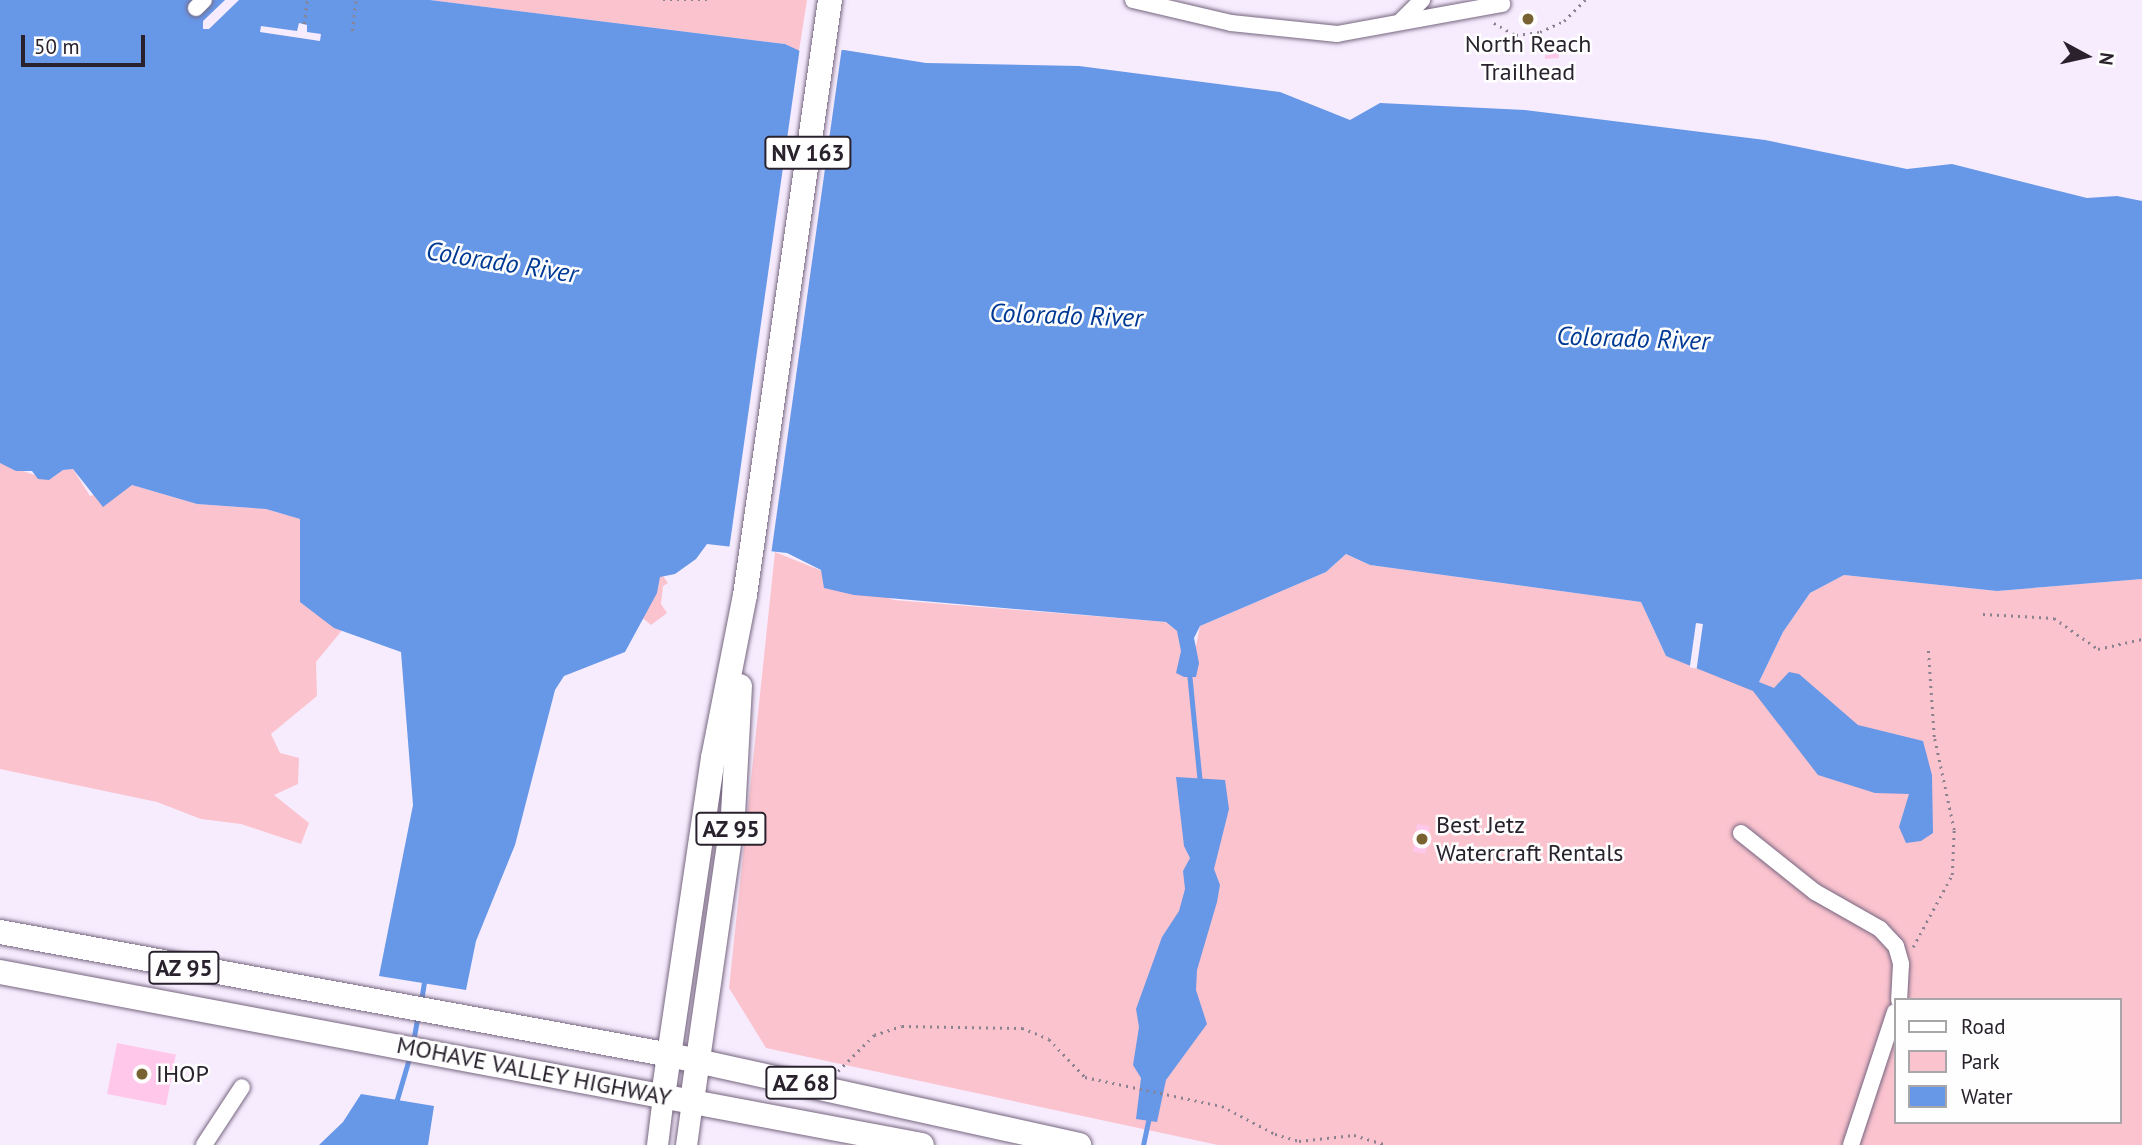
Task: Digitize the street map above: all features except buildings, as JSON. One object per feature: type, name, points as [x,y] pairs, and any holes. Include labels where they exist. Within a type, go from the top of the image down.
[{"type":"highway","name":"NV 163","points":[[787,298],[829,2]]},
{"type":"highway","name":"MOHAVE VALLEY HIGHWAY","points":[[0,932],[670,1055],[713,758],[746,595],[787,298]]},
{"type":"highway","name":"MOHAVE VALLEY HIGHWAY","points":[[0,972],[692,1101],[733,815],[746,595]]},
{"type":"highway","name":"AZ 68","points":[[670,1055],[1077,1145]]},
{"type":"highway","points":[[663,1096],[670,1055]]},
{"type":"highway","name":"AZ 68","points":[[692,1101],[922,1145]]},
{"type":"main road","points":[[657,1145],[663,1096]]},
{"type":"main road","points":[[686,1145],[692,1101]]},
{"type":"street","points":[[1133,0],[1231,23],[1315,34],[1358,32],[1401,21],[1502,4]]},
{"type":"street","points":[[1401,21],[1422,0]]},
{"type":"street","points":[[1741,832],[1815,892],[1881,929],[1896,946],[1901,964],[1899,998]]},
{"type":"street","points":[[1851,1145],[1894,1015]]},
{"type":"street","points":[[204,1145],[233,1107],[242,1087]]},
{"type":"path","points":[[304,24],[307,0]]},
{"type":"path","points":[[352,31],[356,0]]},
{"type":"path","points":[[663,0],[711,0]]},
{"type":"path","points":[[1478,9],[1507,32],[1528,35],[1554,28],[1585,0]]},
{"type":"path","points":[[1983,614],[2054,618],[2098,649],[2142,639]]},
{"type":"path","points":[[1901,964],[1942,900],[1952,875],[1954,830],[1934,737],[1928,648]]},
{"type":"path","points":[[838,1071],[874,1035],[902,1026],[979,1025],[1022,1028],[1049,1039],[1085,1077],[1189,1097],[1299,1141],[1354,1135],[1386,1145]]},
{"type":"green space","points":[[430,0],[807,0],[799,51],[785,44]]},
{"type":"green space","points":[[0,463],[49,480],[63,470],[73,469],[90,496],[132,485],[197,504],[266,509],[324,526],[663,576],[668,583],[663,586],[661,604],[667,613],[651,625],[644,619],[348,623],[316,662],[317,696],[271,734],[280,753],[299,758],[298,784],[274,795],[309,823],[301,844],[241,824],[201,819],[157,802],[0,769]]},
{"type":"green space","points":[[775,552],[894,600],[1166,622],[1196,646],[1200,626],[1326,572],[1346,554],[1370,565],[1641,602],[1666,656],[1759,682],[1783,632],[1810,593],[1844,575],[1997,591],[2142,579],[2142,1145],[1218,1145],[766,1048],[729,988]]},
{"type":"water","name":"Colorado River","points":[[0,0],[430,0],[785,44],[800,51],[844,50],[926,63],[1079,66],[1280,92],[1350,120],[1380,103],[1525,110],[1765,140],[1907,169],[1952,164],[2087,198],[2117,196],[2142,201],[2142,579],[1997,591],[1844,575],[1810,593],[1783,632],[1759,682],[1774,688],[1789,672],[1799,674],[1858,725],[1923,741],[1932,775],[1933,833],[1921,841],[1906,843],[1899,827],[1909,794],[1875,793],[1818,775],[1753,691],[1666,656],[1641,602],[1370,565],[1346,554],[1326,572],[1200,626],[1194,638],[1199,663],[1196,677],[1184,677],[1176,673],[1181,651],[1177,631],[1166,622],[854,595],[824,588],[821,570],[787,553],[707,544],[696,559],[675,574],[660,577],[657,593],[625,652],[564,676],[555,690],[515,845],[476,941],[466,990],[379,976],[413,805],[401,652],[334,628],[300,602],[300,519],[266,509],[197,504],[132,485],[103,507],[73,469],[63,470],[49,480],[38,479],[32,471],[16,471],[0,463]]},
{"type":"water","points":[[1176,777],[1225,780],[1229,809],[1214,869],[1220,885],[1217,902],[1197,970],[1196,990],[1207,1024],[1166,1080],[1157,1122],[1136,1119],[1141,1078],[1133,1065],[1139,1027],[1136,1009],[1162,937],[1179,911],[1185,889],[1183,871],[1190,858],[1184,846]]},
{"type":"water","points":[[361,1094],[434,1106],[428,1145],[319,1145],[343,1122]]},
{"type":"pier","points":[[225,0],[239,0],[209,29],[203,29],[203,21]]},
{"type":"pier","points":[[299,23],[307,25],[307,32],[321,34],[320,41],[260,32],[261,26],[297,31]]},
{"type":"pier","points":[[800,47],[842,47],[771,555],[729,550]]},
{"type":"pier","points":[[1696,623],[1703,624],[1697,669],[1690,668]]},
{"type":"waterway","points":[[1189,672],[1200,784]]},
{"type":"waterway","points":[[421,1001],[425,976]]},
{"type":"waterway","points":[[413,1042],[418,1014]]},
{"type":"waterway","points":[[395,1106],[410,1055]]},
{"type":"waterway","points":[[1143,1145],[1149,1116]]},
{"type":"place","name":"North Reach Trailhead","points":[[1528,19]]},
{"type":"place","name":"Best Jetz Watercraft Rentals","points":[[1422,839]]},
{"type":"place","name":"IHOP","points":[[142,1074]]}]
